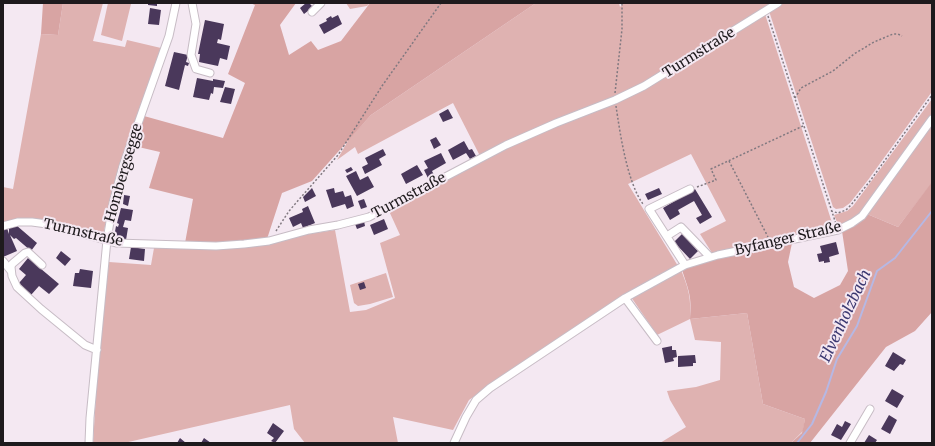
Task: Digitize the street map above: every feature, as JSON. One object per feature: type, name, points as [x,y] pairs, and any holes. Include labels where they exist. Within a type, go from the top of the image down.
[{"type":"street","name":"Hombergsegge","points":[[89,443],[106,240],[113,203],[119,179],[167,42],[174,19],[176,3]]},
{"type":"street","points":[[192,3],[196,24],[191,55],[196,69],[210,73]]},
{"type":"street","points":[[312,12],[321,3]]},
{"type":"street","name":"Turmstraße","points":[[3,226],[24,222],[47,224],[126,244],[216,246],[269,241],[309,230],[369,218],[506,145],[615,100],[644,86],[778,3]]},
{"type":"street","name":"Byfanger Straße","points":[[454,443],[476,400],[490,388],[625,298],[685,265],[710,257],[838,230],[852,223],[862,216],[932,119]]},
{"type":"street","points":[[685,265],[649,209],[690,189]]},
{"type":"street","points":[[667,236],[681,227],[710,257]]},
{"type":"street","points":[[11,271],[12,264],[25,252],[28,252],[42,265]]},
{"type":"street","points":[[3,261],[11,271],[15,283],[27,297],[85,345],[97,350]]},
{"type":"street","points":[[625,298],[657,341]]},
{"type":"street","points":[[850,443],[870,409]]},
{"type":"path","points":[[269,241],[289,211],[338,155],[382,86],[441,3]]},
{"type":"path","points":[[622,3],[622,29],[615,100],[621,139],[631,178],[642,202],[649,209]]},
{"type":"path","points":[[767,10],[768,19],[838,230]]},
{"type":"path","points":[[795,99],[801,88],[832,71],[860,50],[893,34],[902,36]]},
{"type":"path","points":[[831,211],[838,212],[846,210],[851,205],[932,95]]},
{"type":"path","points":[[690,189],[716,180],[711,169],[803,126]]},
{"type":"path","points":[[729,160],[771,244]]},
{"type":"shaded area","points":[[43,3],[63,3],[58,35],[41,34]]},
{"type":"shaded area","points":[[63,3],[103,3],[93,41],[125,47],[127,40],[161,48],[115,183],[103,235],[58,224],[3,224],[3,187],[13,189],[41,34],[58,35]]},
{"type":"shaded area","points":[[108,3],[131,4],[122,41],[101,35]]},
{"type":"shaded area","points":[[250,3],[296,3],[280,25],[289,55],[311,41],[318,50],[341,41],[370,3],[536,3],[371,115],[312,181],[282,193],[267,239],[244,242],[185,243],[193,199],[149,188],[160,152],[134,146],[144,116],[223,138],[245,83],[228,74],[255,5]]},
{"type":"shaded area","points":[[346,3],[370,3],[367,6],[350,9]]},
{"type":"shaded area","points":[[536,3],[619,3],[620,7],[624,3],[775,3],[644,84],[480,156],[453,103],[358,154],[355,147],[337,160],[349,139],[371,115]]},
{"type":"shaded area","points":[[782,3],[932,3],[931,93],[868,180],[850,203],[843,208],[836,209],[833,207],[769,11]]},
{"type":"shaded area","points":[[765,14],[834,229],[712,253],[700,234],[726,221],[691,154],[628,184],[678,266],[525,361],[469,400],[453,430],[393,417],[398,443],[305,443],[294,429],[290,405],[124,443],[93,443],[99,345],[109,262],[151,265],[154,248],[217,248],[267,245],[308,234],[335,230],[350,312],[366,310],[395,298],[380,243],[400,235],[389,211],[510,146],[639,90]]},
{"type":"shaded area","points":[[932,99],[932,115],[858,215],[839,227],[834,215],[847,211],[853,206]]},
{"type":"shaded area","points":[[932,124],[932,183],[898,227],[867,214]]},
{"type":"shaded area","points":[[932,182],[932,312],[915,331],[886,347],[810,443],[791,443],[802,433],[805,419],[763,404],[747,313],[690,319],[691,305],[682,270],[708,260],[792,243],[788,262],[794,287],[814,298],[840,285],[848,271],[842,231],[867,214],[898,227]]},
{"type":"shaded area","points":[[681,270],[689,294],[690,319],[657,335],[631,297]]},
{"type":"shaded area","points":[[386,273],[393,297],[358,306],[354,303],[350,285]]},
{"type":"shaded area","points":[[747,313],[763,404],[805,419],[803,431],[791,443],[660,443],[686,427],[670,400],[667,391],[696,387],[720,380],[721,342],[695,340],[690,319]]},
{"type":"building","points":[[148,3],[157,3],[157,6],[148,5]]},
{"type":"building","points":[[306,3],[309,3],[313,7],[304,14],[300,8]]},
{"type":"building","points":[[150,8],[161,10],[159,25],[148,24]]},
{"type":"building","points":[[338,15],[342,24],[324,34],[319,25],[327,21],[326,19],[331,16],[332,18]]},
{"type":"building","points":[[205,20],[224,24],[221,40],[218,39],[217,43],[230,46],[227,60],[220,58],[218,66],[199,62],[200,54],[198,54]]},
{"type":"building","points":[[174,52],[188,55],[186,62],[189,63],[188,66],[185,65],[179,90],[165,86]]},
{"type":"building","points":[[197,78],[213,81],[213,79],[225,81],[223,88],[214,87],[213,94],[211,93],[209,100],[193,97]]},
{"type":"building","points":[[225,87],[235,89],[231,104],[220,102]]},
{"type":"building","points":[[448,109],[453,118],[443,122],[439,114]]},
{"type":"building","points":[[436,137],[441,145],[434,149],[430,140]]},
{"type":"building","points":[[464,141],[469,150],[472,149],[476,156],[470,159],[466,153],[453,160],[448,150]]},
{"type":"building","points":[[383,149],[386,155],[379,159],[382,165],[365,174],[362,167],[368,164],[365,158]]},
{"type":"building","points":[[441,153],[446,163],[432,171],[435,177],[429,180],[424,170],[428,168],[424,161]]},
{"type":"building","points":[[417,165],[423,175],[406,184],[401,174]]},
{"type":"building","points":[[351,167],[353,170],[347,173],[345,170]]},
{"type":"building","points":[[356,171],[360,180],[368,176],[374,187],[357,196],[346,176]]},
{"type":"building","points":[[312,188],[316,196],[305,202],[303,197]]},
{"type":"building","points":[[334,188],[335,193],[343,191],[345,197],[351,195],[354,206],[347,209],[345,204],[332,208],[326,190]]},
{"type":"building","points":[[659,188],[662,194],[648,200],[645,194]]},
{"type":"building","points":[[695,189],[712,217],[700,224],[696,218],[702,215],[694,201],[678,210],[680,214],[670,220],[663,208]]},
{"type":"building","points":[[124,195],[130,196],[128,206],[123,204]]},
{"type":"building","points":[[364,199],[367,207],[361,209],[358,201]]},
{"type":"building","points":[[308,206],[315,223],[303,228],[301,223],[293,227],[289,218],[303,212],[302,209]]},
{"type":"building","points":[[121,208],[133,210],[131,221],[125,220],[123,227],[128,228],[126,240],[114,237],[116,226],[118,227],[119,224],[117,223]]},
{"type":"building","points":[[384,219],[388,229],[374,235],[370,225]]},
{"type":"building","points":[[364,221],[365,226],[357,229],[355,224]]},
{"type":"building","points":[[16,225],[37,243],[31,251],[16,238],[14,239],[10,235],[17,251],[3,257],[3,230],[7,228],[9,234],[9,227]]},
{"type":"building","points":[[682,234],[698,251],[690,259],[674,242]]},
{"type":"building","points":[[836,242],[839,254],[829,257],[830,262],[819,262],[817,254],[822,253],[820,246]]},
{"type":"building","points":[[131,247],[145,249],[144,261],[129,259]]},
{"type":"building","points":[[61,251],[71,259],[65,266],[56,258]]},
{"type":"building","points":[[28,258],[59,284],[49,294],[39,286],[31,295],[19,283],[26,275],[19,269]]},
{"type":"building","points":[[80,269],[93,271],[91,288],[73,286],[75,273],[79,273]]},
{"type":"building","points":[[364,282],[366,288],[360,290],[358,284]]},
{"type":"building","points":[[672,346],[672,350],[676,350],[677,357],[673,358],[674,361],[665,363],[662,348]]},
{"type":"building","points":[[893,352],[906,360],[903,365],[900,364],[894,371],[885,366]]},
{"type":"building","points":[[695,355],[696,363],[693,363],[693,366],[678,367],[678,356]]},
{"type":"building","points":[[892,389],[904,396],[897,408],[885,401]]},
{"type":"building","points":[[889,415],[897,420],[890,434],[881,429]]},
{"type":"building","points":[[845,421],[851,424],[841,440],[831,435],[837,424],[842,427]]},
{"type":"building","points":[[273,423],[284,431],[275,443],[271,441],[274,438],[267,433]]},
{"type":"building","points":[[869,435],[877,440],[875,443],[864,443]]},
{"type":"building","points":[[180,438],[186,443],[177,443]]},
{"type":"building","points":[[204,438],[211,443],[201,443]]},
{"type":"waterway","name":"Elvenholzbach","points":[[797,443],[812,424],[826,392],[837,359],[857,326],[877,271],[895,258],[932,211]]}]
